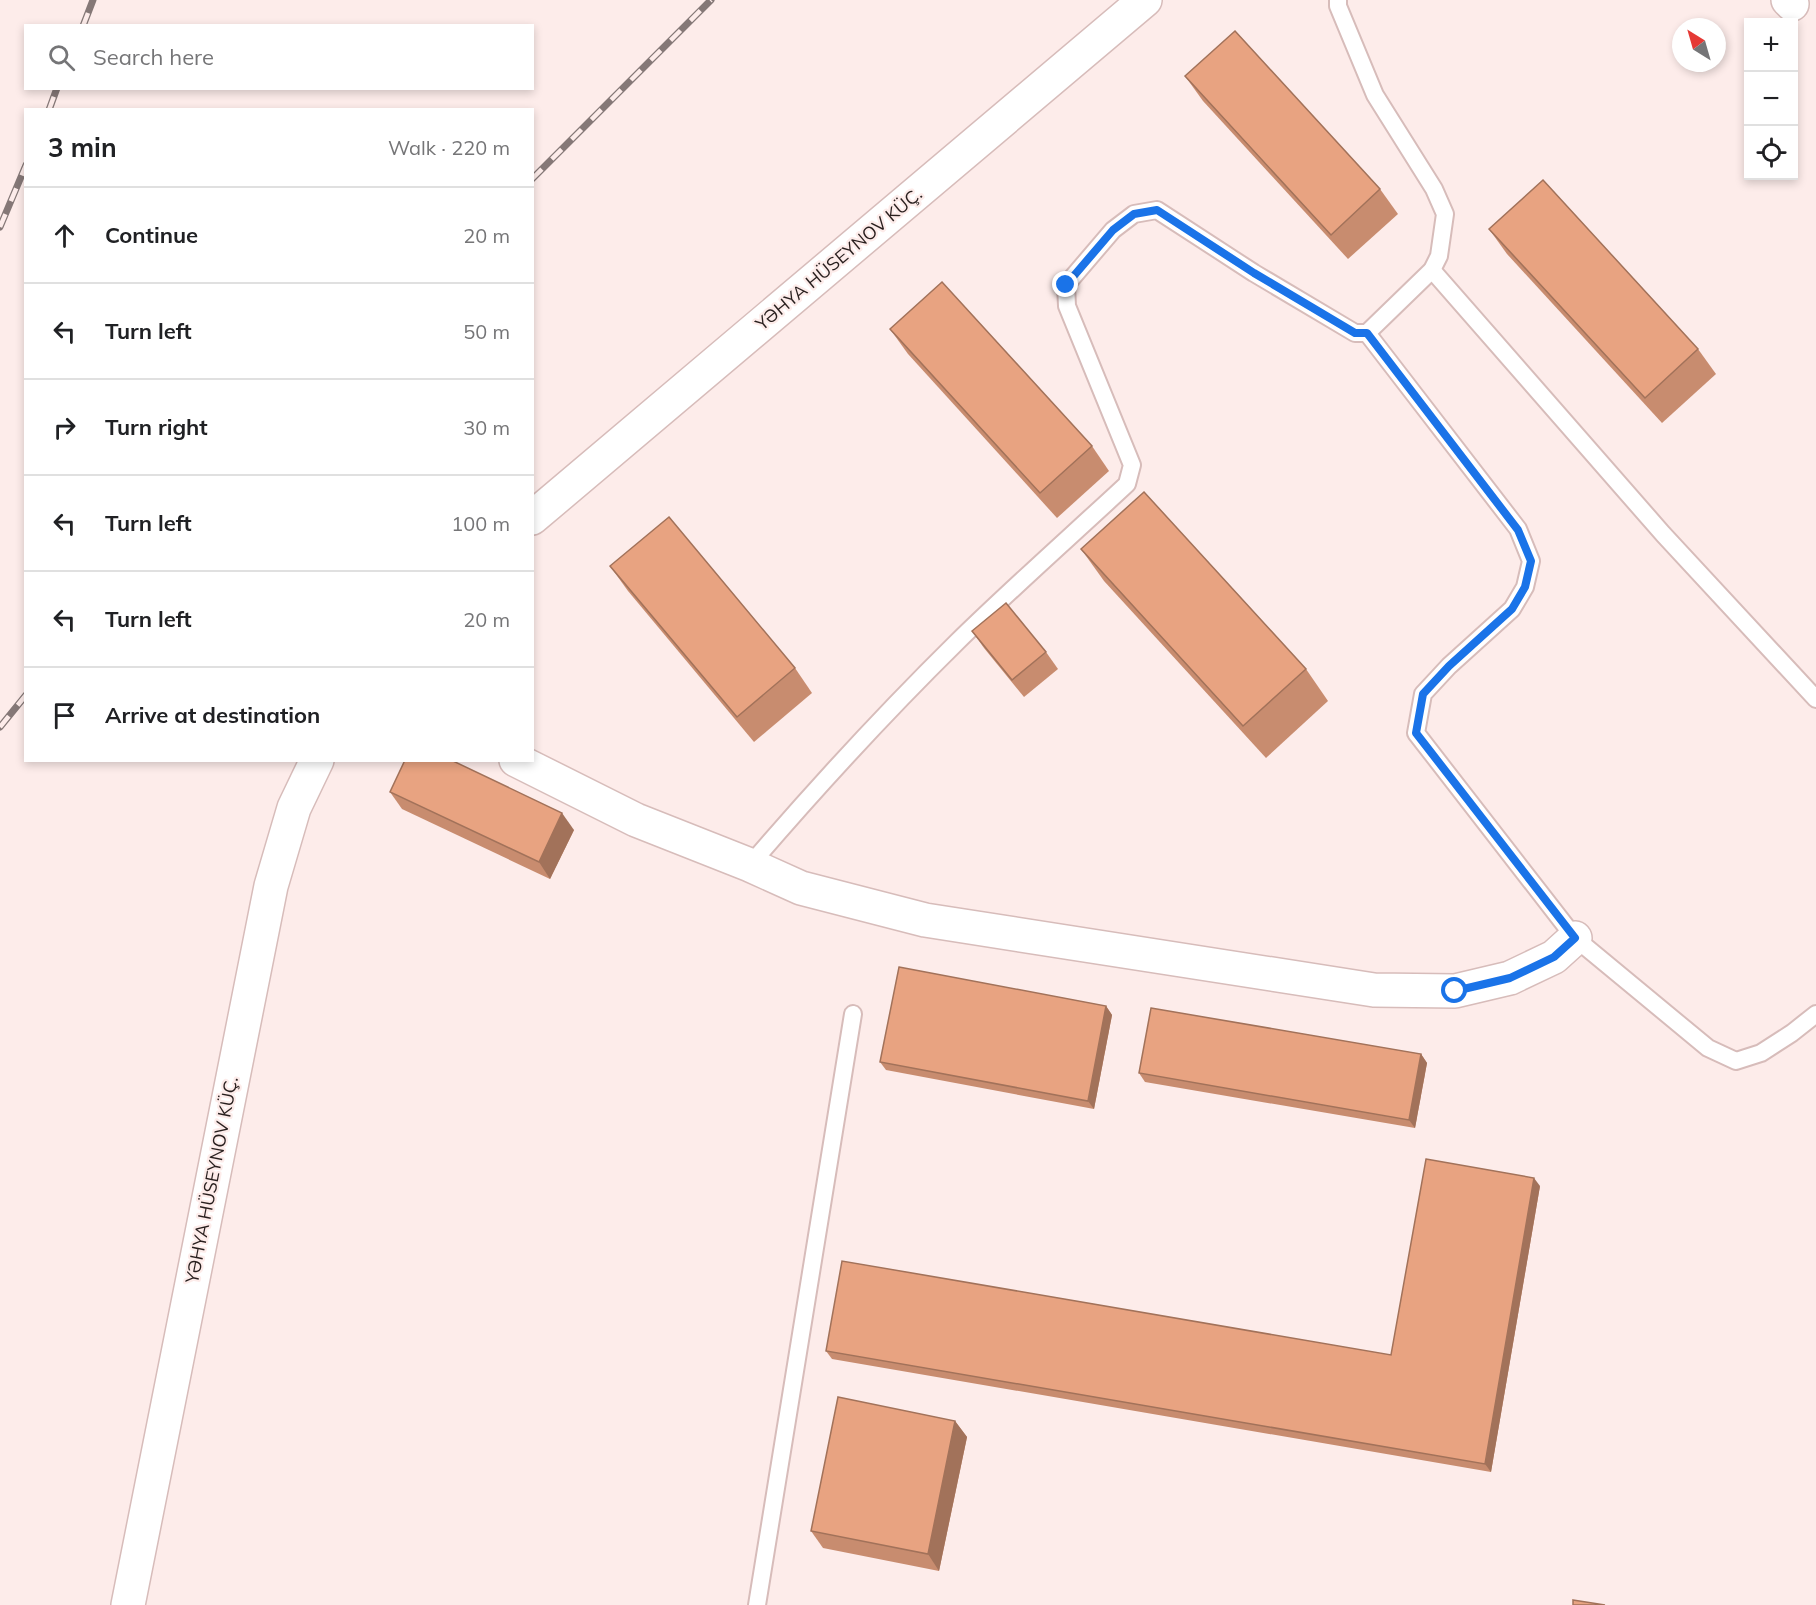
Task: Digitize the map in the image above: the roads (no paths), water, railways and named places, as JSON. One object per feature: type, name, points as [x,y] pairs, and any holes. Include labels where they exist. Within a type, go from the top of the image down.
[{"type":"street","name":"YƏHYA HÜSEYNOV KÜÇ.","points":[[534,516],[1145,0]]},
{"type":"street","name":"YƏHYA HÜSEYNOV KÜÇ.","points":[[128,1605],[271,886],[294,808],[316,762]]},
{"type":"street","points":[[520,762],[636,820],[750,865],[801,888],[925,920],[1374,990],[1455,991],[1510,978],[1554,957],[1575,938]]},
{"type":"lane","points":[[750,865],[881,718],[958,641],[1127,484],[1132,465],[1067,306],[1066,285],[1113,230],[1134,214],[1157,210],[1254,273],[1355,333],[1367,333],[1432,270],[1439,256],[1445,214],[1434,189],[1375,95],[1338,6],[1338,0]]},
{"type":"lane","points":[[1432,270],[1663,534],[1816,699]]},
{"type":"lane","points":[[1367,333],[1518,530],[1531,561],[1525,587],[1512,609],[1449,666],[1423,694],[1416,733],[1575,938],[1708,1048],[1736,1061],[1761,1053],[1816,1014]]},
{"type":"lane","points":[[757,1605],[853,1014]]},
{"type":"railway","points":[[84,24],[93,0]]},
{"type":"railway","points":[[534,177],[711,0]]},
{"type":"railway","points":[[50,108],[56,90]]},
{"type":"railway","points":[[0,227],[24,170]]},
{"type":"railway","points":[[0,727],[24,697]]}]
